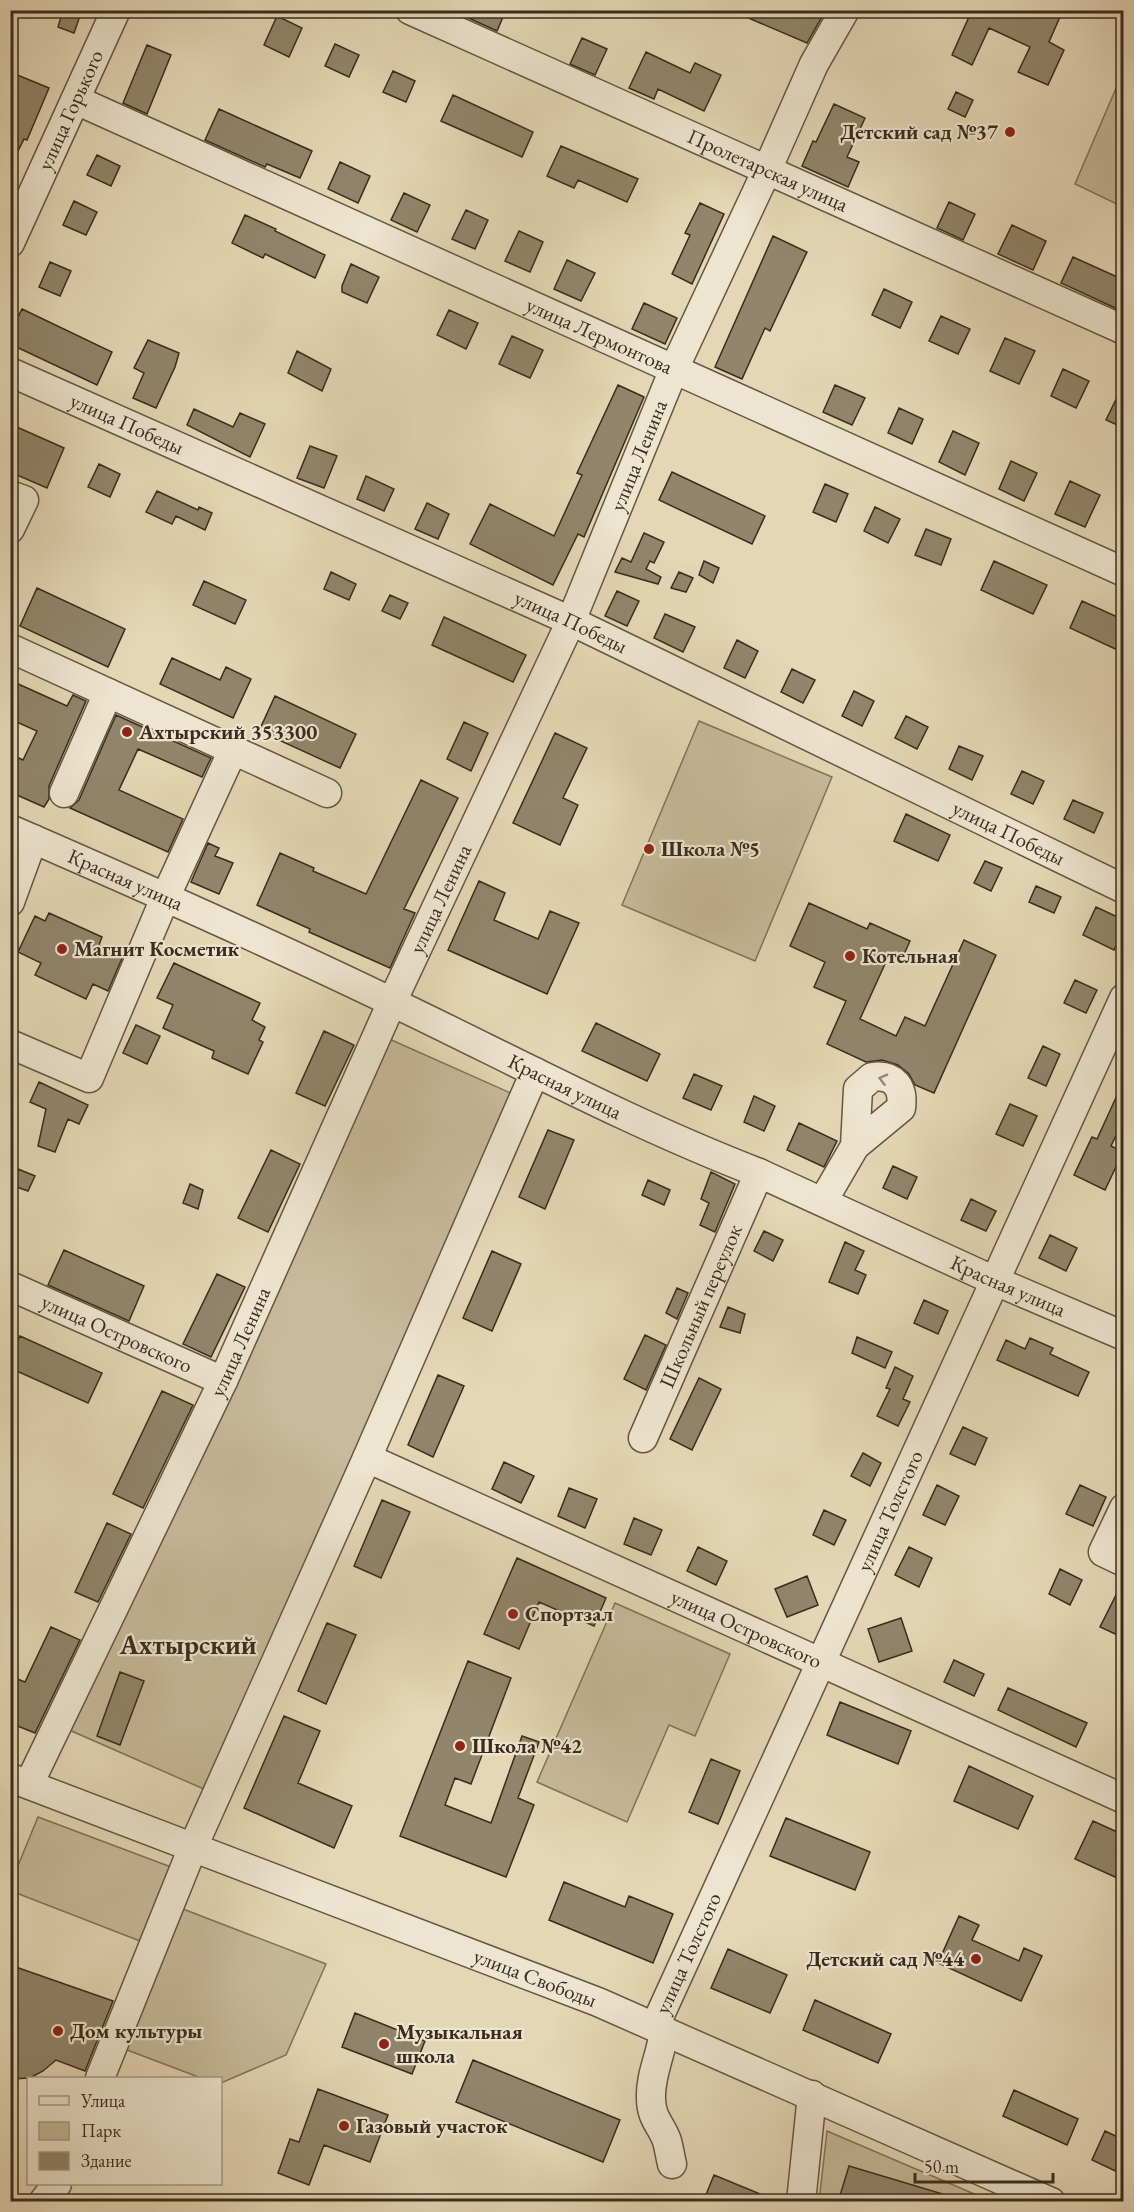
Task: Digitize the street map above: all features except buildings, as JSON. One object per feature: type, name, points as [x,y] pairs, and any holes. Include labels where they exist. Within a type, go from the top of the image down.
[{"type":"street","name":"улица Горького","points":[[10,243],[116,10]]},
{"type":"street","name":"Пролетарская улица","points":[[410,10],[1124,330]]},
{"type":"street","name":"улица Ленина","points":[[20,1781],[223,1381],[393,1002],[571,621],[674,369],[814,64],[845,10]]},
{"type":"street","name":"улица Лермонтова","points":[[76,100],[1124,572]]},
{"type":"street","name":"улица Победы","points":[[10,372],[571,621],[1124,889]]},
{"type":"street","points":[[10,495],[24,500],[10,529]]},
{"type":"street","points":[[10,648],[327,793]]},
{"type":"street","points":[[64,793],[108,693]]},
{"type":"street","points":[[10,1044],[88,1078],[165,898],[233,750]]},
{"type":"street","points":[[10,902],[22,834]]},
{"type":"street","name":"Красная улица","points":[[22,834],[393,1002],[535,1072],[722,1159],[759,1173],[993,1280],[1124,1336]]},
{"type":"street","name":"улица Толстого","points":[[672,2163],[667,2140],[654,2120],[651,2098],[653,2074],[663,2041],[660,2028],[993,1280],[1124,998]]},
{"type":"street","points":[[101,2077],[193,1847],[367,1458],[535,1072]]},
{"type":"street","points":[[823,1202],[855,1146]]},
{"type":"street","name":"Школьный переулок","points":[[643,1438],[759,1173]]},
{"type":"street","name":"улица Островского","points":[[10,1286],[223,1381]]},
{"type":"street","name":"улица Островского","points":[[367,1458],[1124,1799]]},
{"type":"street","points":[[1124,1508],[1103,1552],[1124,1562]]},
{"type":"street","name":"улица Свободы","points":[[20,1781],[598,2002],[1051,2202]]},
{"type":"street","points":[[801,2202],[812,2095]]},
{"type":"street","points":[[44,2202],[56,2185]]},
{"type":"green space","points":[[1123,72],[1124,207],[1075,184]]},
{"type":"green space","points":[[699,721],[832,777],[755,961],[622,905]]},
{"type":"green space","points":[[387,1038],[515,1095],[206,1790],[67,1729]]},
{"type":"green space","points":[[615,1603],[730,1654],[695,1736],[669,1725],[627,1822],[537,1782]]},
{"type":"green space","points":[[38,1817],[171,1867],[140,1941],[11,1891],[10,1885]]},
{"type":"green space","points":[[183,1909],[326,1964],[286,2055],[222,2083],[222,2077],[198,2077],[122,2048]]},
{"type":"green space","points":[[827,2131],[986,2199],[985,2202],[819,2202]]},
{"type":"place","name":"Детский сад №37","points":[[1010,132]]},
{"type":"place","name":"Ахтырский 353300","points":[[127,732]]},
{"type":"place","name":"Школа №5","points":[[649,849]]},
{"type":"place","name":"Магнит Косметик","points":[[62,949]]},
{"type":"place","name":"Котельная","points":[[850,956]]},
{"type":"place","name":"Спортзал","points":[[513,1614]]},
{"type":"place","name":"Школа №42","points":[[460,1746]]},
{"type":"place","name":"Детский сад №44","points":[[976,1959]]},
{"type":"place","name":"Дом культуры","points":[[58,2031]]},
{"type":"place","name":"Музыкальная школа","points":[[384,2044]]},
{"type":"place","name":"Газовый участок","points":[[344,2126]]},
{"type":"district","name":"Ахтырский","points":[[188,1645]]}]
